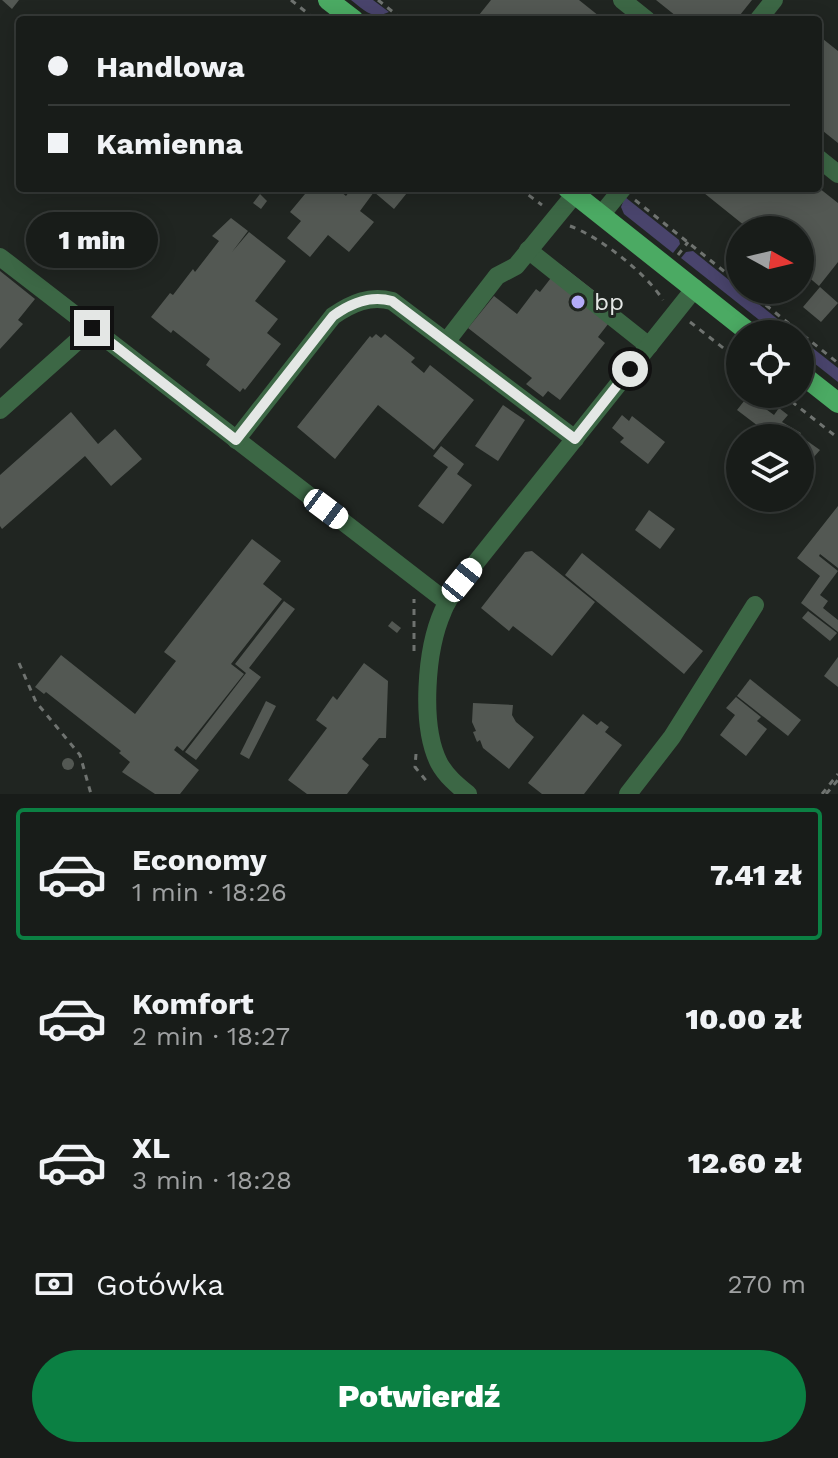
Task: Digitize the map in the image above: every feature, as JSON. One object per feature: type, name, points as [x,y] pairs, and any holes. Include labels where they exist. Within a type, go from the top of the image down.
[{"type":"main road","points":[[328,0],[349,16]]},
{"type":"main road","points":[[572,192],[734,320]]},
{"type":"main road","points":[[814,384],[838,403]]},
{"type":"street","points":[[622,0],[642,16]]},
{"type":"street","points":[[761,16],[774,0]]},
{"type":"street","points":[[822,161],[838,174]]},
{"type":"street","points":[[446,342],[497,276],[516,266],[556,217],[570,192]]},
{"type":"street","points":[[601,215],[620,192]]},
{"type":"street","points":[[528,250],[649,346]]},
{"type":"street","points":[[0,257],[447,602]]},
{"type":"street","points":[[468,794],[439,764],[429,727],[428,686],[433,644],[447,602],[695,288]]},
{"type":"street","points":[[236,440],[333,316],[367,299],[380,298],[392,301],[575,439]]},
{"type":"street","points":[[0,410],[92,328]]},
{"type":"street","points":[[628,794],[672,737],[755,605]]},
{"type":"path","points":[[291,0],[311,16]]},
{"type":"path","points":[[378,0],[398,16]]},
{"type":"path","points":[[524,192],[569,226],[584,230],[648,280],[666,305],[726,350]]},
{"type":"path","points":[[626,192],[726,273]]},
{"type":"path","points":[[764,304],[838,363]]},
{"type":"path","points":[[800,408],[838,438]]},
{"type":"path","points":[[19,663],[36,702],[80,755],[91,794]]},
{"type":"path","points":[[824,794],[838,777]]},
{"type":"shaded area","points":[[351,0],[373,0],[389,12],[373,14]]},
{"type":"shaded area","points":[[625,197],[679,240],[680,244],[673,253],[624,214],[621,207]]},
{"type":"shaded area","points":[[693,251],[726,278],[726,294],[681,258],[686,252]]},
{"type":"shaded area","points":[[739,304],[759,304],[779,320],[759,320]]},
{"type":"shaded area","points":[[814,349],[838,368],[838,382],[814,363]]},
{"type":"building","points":[[2,0],[19,0],[12,9]]},
{"type":"building","points":[[491,0],[579,0],[599,16],[480,16]]},
{"type":"building","points":[[656,0],[752,0],[739,16],[676,16]]},
{"type":"building","points":[[822,38],[838,51],[838,143],[822,130]]},
{"type":"building","points":[[822,190],[838,203],[838,262],[819,286],[814,282],[814,216],[733,216],[704,192]]},
{"type":"building","points":[[307,192],[341,192],[346,196],[349,192],[374,192],[360,211],[374,222],[349,252],[328,235],[310,257],[287,238],[301,221],[290,212]]},
{"type":"building","points":[[374,192],[408,192],[394,209]]},
{"type":"building","points":[[260,194],[267,201],[261,209],[253,203]]},
{"type":"building","points":[[231,218],[248,231],[232,252],[249,232],[286,261],[255,301],[278,319],[267,333],[281,344],[245,390],[243,388],[240,392],[206,365],[210,359],[151,317],[193,269],[195,272],[219,241],[212,236]]},
{"type":"building","points":[[561,265],[619,310],[598,337],[605,343],[560,400],[548,391],[543,397],[526,384],[532,378],[468,328],[494,296],[517,314],[536,289],[540,292]]},
{"type":"building","points":[[0,271],[35,299],[18,320],[23,324],[0,349]]},
{"type":"building","points":[[820,287],[838,303],[821,322],[803,307],[814,304],[814,294]]},
{"type":"building","points":[[376,334],[381,338],[385,334],[415,358],[411,362],[424,373],[430,365],[474,400],[434,450],[378,405],[335,459],[297,427],[370,336],[372,338]]},
{"type":"building","points":[[503,405],[525,420],[498,461],[475,446]]},
{"type":"building","points":[[764,408],[774,415],[779,408],[788,415],[782,422],[785,424],[755,424],[737,410]]},
{"type":"building","points":[[71,412],[98,444],[115,429],[142,459],[111,486],[85,456],[2,529],[0,475]]},
{"type":"building","points":[[622,415],[629,421],[632,416],[665,442],[648,464],[620,442],[624,438],[612,428]]},
{"type":"building","points":[[441,446],[464,464],[457,474],[472,485],[443,524],[418,506],[448,467],[433,456]]},
{"type":"building","points":[[838,506],[838,568],[819,556],[838,571],[820,595],[828,601],[823,608],[838,620],[838,632],[801,603],[820,576],[797,558]]},
{"type":"building","points":[[649,510],[675,529],[660,549],[635,530]]},
{"type":"building","points":[[252,539],[281,561],[263,584],[282,599],[231,664],[244,674],[183,751],[177,746],[174,750],[199,770],[180,794],[155,794],[122,772],[130,762],[119,753],[121,751],[46,692],[44,694],[35,687],[61,655],[135,714],[176,661],[164,652]]},
{"type":"building","points":[[532,551],[595,602],[552,656],[513,626],[509,631],[481,608],[525,552]]},
{"type":"building","points":[[582,553],[703,651],[684,674],[565,575]]},
{"type":"building","points":[[284,601],[295,609],[249,668],[261,677],[196,760],[185,752],[246,673],[235,664]]},
{"type":"building","points":[[808,611],[837,633],[830,641],[802,618]]},
{"type":"building","points":[[392,621],[401,628],[397,633],[388,626]]},
{"type":"building","points":[[838,657],[838,687],[824,676]]},
{"type":"building","points":[[364,663],[388,681],[386,738],[379,738],[362,759],[369,765],[347,794],[307,794],[288,780],[327,728],[316,720],[333,696],[337,700]]},
{"type":"building","points":[[750,679],[801,720],[788,736],[737,696]]},
{"type":"building","points":[[736,697],[761,717],[757,721],[767,729],[746,756],[720,735],[735,715],[726,708]]},
{"type":"building","points":[[266,701],[276,706],[249,759],[240,754]]},
{"type":"building","points":[[473,703],[513,705],[512,715],[516,722],[534,737],[509,769],[483,748],[480,740],[477,742],[473,732],[476,731],[472,722]]},
{"type":"building","points":[[583,714],[597,725],[601,721],[609,727],[605,732],[622,745],[584,794],[542,794],[528,783]]},
{"type":"building","points":[[68,758],[74,764],[68,770],[62,764]]},
{"type":"place","name":"bp","points":[[578,302]]},
{"type":"route","points":[[92,328],[236,440],[333,316],[367,299],[392,301],[575,439],[630,369]]}]
